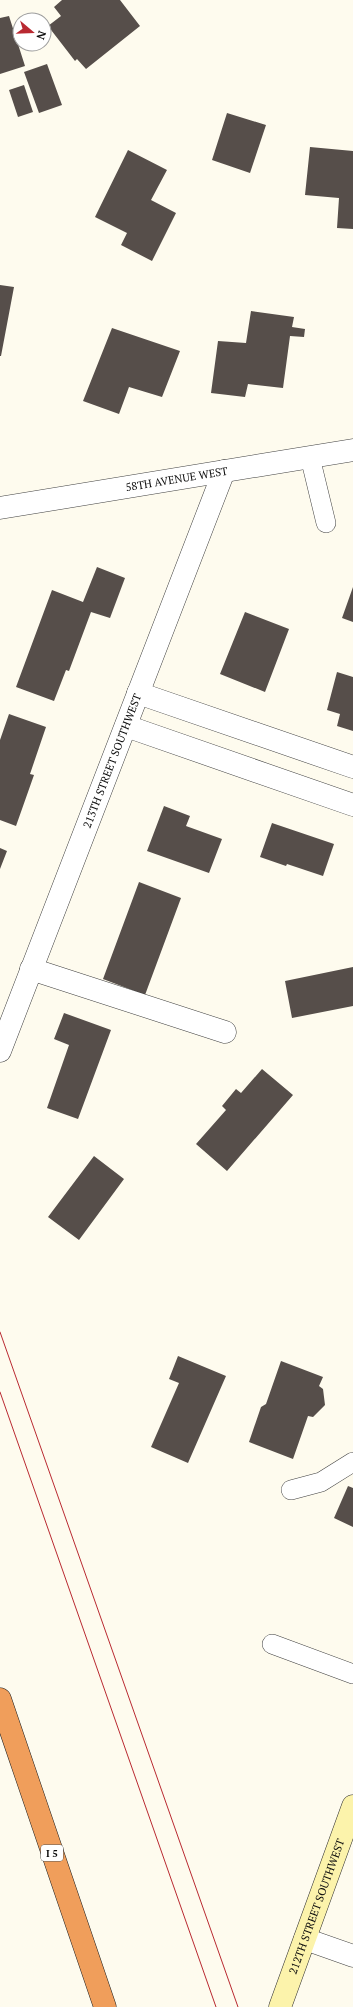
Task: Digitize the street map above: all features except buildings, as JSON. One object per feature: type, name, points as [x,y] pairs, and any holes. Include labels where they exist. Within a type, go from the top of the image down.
[{"type":"highway","name":"I 5","points":[[0,1699],[105,2007]]},
{"type":"main road","name":"212TH STREET SOUTHWEST","points":[[280,2007],[353,1806]]},
{"type":"street","name":"58TH AVENUE WEST","points":[[0,508],[353,450]]},
{"type":"street","name":"213TH STREET SOUTHWEST","points":[[0,1051],[224,471]]},
{"type":"street","points":[[138,693],[353,767]]},
{"type":"street","points":[[126,726],[353,805]]},
{"type":"street","points":[[31,969],[225,1032]]},
{"type":"street","points":[[305,1939],[353,1956]]},
{"type":"lane","points":[[310,457],[326,523]]},
{"type":"lane","points":[[291,1490],[322,1482],[353,1462]]},
{"type":"lane","points":[[272,1644],[353,1674]]},
{"type":"tram line","points":[[0,1332],[238,2007]]},
{"type":"tram line","points":[[0,1392],[216,2007]]}]
